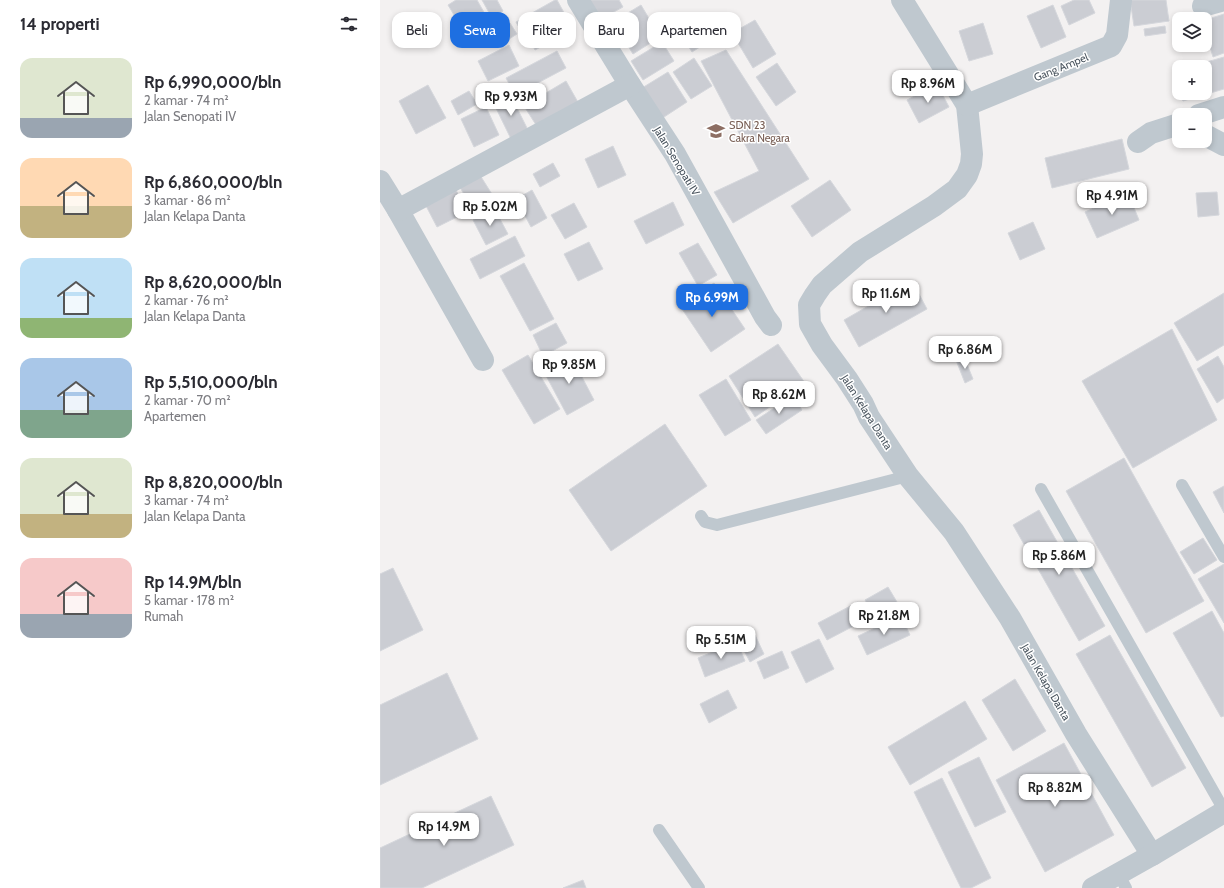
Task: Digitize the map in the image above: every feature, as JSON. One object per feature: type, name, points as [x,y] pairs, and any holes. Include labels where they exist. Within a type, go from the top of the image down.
[{"type":"street","name":"Jalan Senopati IV","points":[[578,0],[630,85],[676,154],[765,317],[771,325]]},
{"type":"street","name":"Jalan Kelapa Danta","points":[[902,0],[967,105],[972,154],[971,164],[967,175],[957,189],[934,206],[860,252],[822,285],[809,305],[810,324],[822,345],[847,378],[869,417],[908,476],[954,532],[1010,618],[1076,734],[1152,855]]},
{"type":"street","name":"Gang Ampel","points":[[967,105],[1111,46],[1117,35],[1121,0]]},
{"type":"street","points":[[1203,6],[1224,0]]},
{"type":"street","points":[[398,210],[630,85]]},
{"type":"street","points":[[1212,111],[1224,107]]},
{"type":"street","points":[[1138,142],[1151,133],[1172,126]]},
{"type":"street","points":[[1212,139],[1224,145]]},
{"type":"street","points":[[380,181],[483,360]]},
{"type":"street","points":[[1093,888],[1122,881],[1152,855],[1224,811]]},
{"type":"lane","points":[[701,516],[705,522],[717,525],[908,476]]},
{"type":"lane","points":[[1182,485],[1224,557]]},
{"type":"lane","points":[[1041,489],[1224,811]]},
{"type":"lane","points":[[659,830],[699,888]]},
{"type":"building","points":[[456,0],[477,0],[484,12],[452,12],[448,5]]},
{"type":"building","points":[[482,0],[497,0],[503,11],[489,12]]},
{"type":"building","points":[[557,0],[564,12],[534,12]]},
{"type":"building","points":[[588,0],[619,0],[623,7],[614,12],[595,12]]},
{"type":"building","points":[[1074,0],[1089,0],[1095,13],[1069,25],[1061,6]]},
{"type":"building","points":[[1130,0],[1166,0],[1169,21],[1134,26]]},
{"type":"building","points":[[641,5],[647,15],[647,45],[633,54],[629,48],[639,48],[639,12],[629,12]]},
{"type":"building","points":[[1053,5],[1066,37],[1041,48],[1027,16]]},
{"type":"building","points":[[1224,14],[1224,53],[1213,57],[1212,52],[1212,18]]},
{"type":"building","points":[[755,20],[776,54],[753,68],[741,48],[741,28]]},
{"type":"building","points":[[510,23],[517,34],[510,38]]},
{"type":"building","points":[[983,23],[993,54],[969,61],[959,31]]},
{"type":"building","points":[[1165,26],[1166,33],[1145,36],[1144,29]]},
{"type":"building","points":[[510,47],[519,66],[488,81],[478,61],[503,48]]},
{"type":"building","points":[[652,48],[666,48],[674,61],[643,80],[631,61]]},
{"type":"building","points":[[689,48],[698,48],[692,52]]},
{"type":"building","points":[[726,50],[809,179],[733,223],[714,192],[759,171],[701,61]]},
{"type":"building","points":[[557,51],[566,68],[515,95],[506,78]]},
{"type":"building","points":[[1224,57],[1224,89],[1212,93],[1212,60]]},
{"type":"building","points":[[694,58],[712,86],[691,99],[673,72]]},
{"type":"building","points":[[777,63],[796,92],[776,106],[756,77]]},
{"type":"building","points":[[668,72],[687,102],[661,119],[642,88]]},
{"type":"building","points":[[566,81],[579,104],[538,128],[524,106]]},
{"type":"building","points":[[937,84],[949,107],[919,123],[907,100]]},
{"type":"building","points":[[428,85],[446,118],[416,134],[399,101]]},
{"type":"building","points":[[469,91],[477,104],[458,115],[451,101]]},
{"type":"building","points":[[510,94],[529,132],[512,141],[493,102]]},
{"type":"building","points":[[486,107],[499,135],[474,147],[461,119]]},
{"type":"building","points":[[1122,139],[1129,169],[1052,188],[1045,158]]},
{"type":"building","points":[[613,146],[626,175],[598,188],[585,159]]},
{"type":"building","points":[[553,163],[560,176],[540,187],[533,174]]},
{"type":"building","points":[[478,172],[495,199],[474,211],[458,184]]},
{"type":"building","points":[[830,180],[851,210],[812,237],[791,206]]},
{"type":"building","points":[[454,186],[467,212],[437,227],[424,202]]},
{"type":"building","points":[[532,190],[547,218],[531,227],[516,199]]},
{"type":"building","points":[[1217,192],[1219,215],[1198,217],[1196,193]]},
{"type":"building","points":[[1128,193],[1139,220],[1097,238],[1085,212]]},
{"type":"building","points":[[673,202],[684,225],[646,244],[634,221]]},
{"type":"building","points":[[574,203],[587,227],[565,239],[551,215]]},
{"type":"building","points":[[494,208],[508,234],[486,245],[473,220]]},
{"type":"building","points":[[1033,222],[1045,249],[1020,260],[1008,233]]},
{"type":"building","points":[[515,236],[525,256],[480,279],[470,259]]},
{"type":"building","points":[[589,242],[603,269],[578,281],[564,254]]},
{"type":"building","points":[[698,243],[717,275],[698,286],[679,253]]},
{"type":"building","points":[[524,263],[554,319],[530,331],[500,276]]},
{"type":"building","points":[[912,281],[927,309],[859,347],[844,320]]},
{"type":"building","points":[[714,283],[745,329],[711,352],[680,306]]},
{"type":"building","points":[[1224,293],[1224,345],[1197,361],[1174,323]]},
{"type":"building","points":[[556,323],[567,343],[543,356],[533,335]]},
{"type":"building","points":[[1172,329],[1217,420],[1133,468],[1082,381]]},
{"type":"building","points":[[778,344],[805,383],[755,417],[729,376]]},
{"type":"building","points":[[528,355],[560,409],[534,424],[502,370]]},
{"type":"building","points":[[571,356],[594,400],[567,415],[543,370]]},
{"type":"building","points":[[1218,356],[1224,367],[1224,398],[1217,403],[1197,369]]},
{"type":"building","points":[[964,357],[973,379],[965,383],[956,360]]},
{"type":"building","points":[[726,379],[751,420],[725,436],[699,395]]},
{"type":"building","points":[[793,396],[802,410],[766,434],[756,420]]},
{"type":"building","points":[[665,424],[707,486],[611,551],[569,490]]},
{"type":"building","points":[[1124,458],[1204,601],[1146,633],[1066,491]]},
{"type":"building","points":[[1224,486],[1224,513],[1213,492]]},
{"type":"building","points":[[1039,510],[1105,626],[1079,641],[1013,525]]},
{"type":"building","points":[[1203,538],[1217,560],[1194,574],[1180,552]]},
{"type":"building","points":[[1224,564],[1224,623],[1198,579]]},
{"type":"building","points":[[393,568],[423,630],[380,651],[380,574]]},
{"type":"building","points":[[888,587],[900,607],[877,620],[865,600]]},
{"type":"building","points":[[858,602],[867,619],[827,640],[818,623]]},
{"type":"building","points":[[1212,611],[1224,633],[1224,716],[1221,717],[1173,633]]},
{"type":"building","points":[[901,616],[910,635],[867,655],[858,636]]},
{"type":"building","points":[[755,635],[764,654],[750,662],[740,643]]},
{"type":"building","points":[[1110,635],[1186,768],[1152,787],[1076,654]]},
{"type":"building","points":[[819,639],[834,669],[806,683],[791,652]]},
{"type":"building","points":[[737,642],[745,661],[705,677],[698,658]]},
{"type":"building","points":[[782,651],[789,668],[764,679],[757,662]]},
{"type":"building","points":[[447,673],[478,739],[380,785],[380,705]]},
{"type":"building","points":[[1015,679],[1046,731],[1013,751],[982,700]]},
{"type":"building","points":[[728,690],[737,708],[709,723],[700,704]]},
{"type":"building","points":[[965,701],[987,739],[910,785],[888,747]]},
{"type":"building","points":[[1064,743],[1114,835],[1045,872],[996,780]]},
{"type":"building","points":[[979,757],[1006,812],[975,827],[948,772]]},
{"type":"building","points":[[942,778],[991,878],[971,888],[961,888],[914,792]]},
{"type":"building","points":[[491,796],[514,845],[422,888],[380,888],[380,848]]},
{"type":"building","points":[[583,880],[586,888],[563,888]]},
{"type":"place","name":"SDN 23 Cakra Negara","points":[[716,131]]}]
